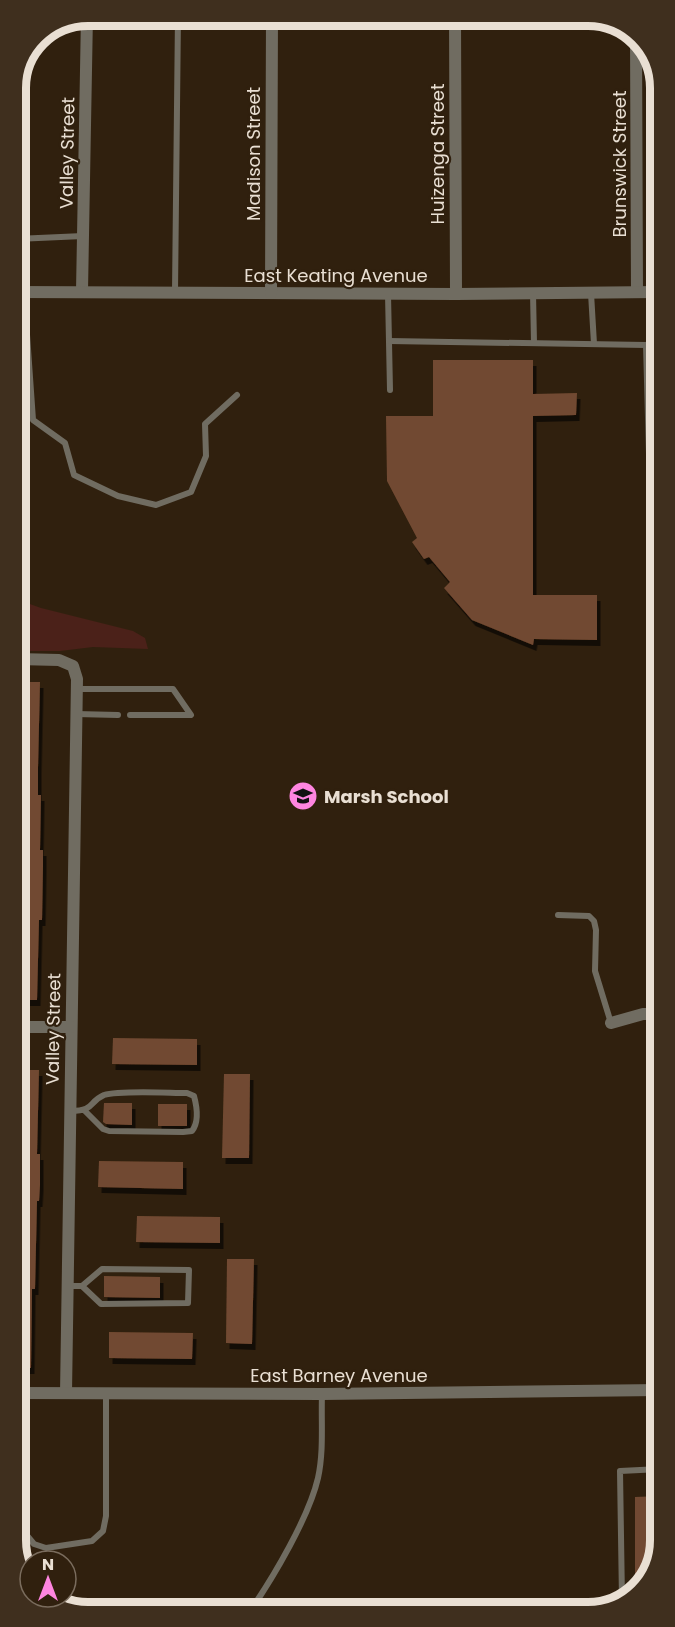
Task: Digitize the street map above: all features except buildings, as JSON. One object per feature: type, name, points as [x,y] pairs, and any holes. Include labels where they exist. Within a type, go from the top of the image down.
[{"type":"street","name":"Valley Street","points":[[82,291],[87,26]]},
{"type":"street","name":"Madison Street","points":[[270,293],[272,26]]},
{"type":"street","name":"Huizenga Street","points":[[455,26],[456,294]]},
{"type":"street","name":"Brunswick Street","points":[[636,49],[637,292]]},
{"type":"street","name":"East Keating Avenue","points":[[26,292],[456,294],[650,292]]},
{"type":"street","name":"Valley Street","points":[[26,659],[59,660],[73,666],[76,672],[77,689],[66,1393]]},
{"type":"street","points":[[611,1023],[650,1014]]},
{"type":"street","points":[[26,1027],[71,1027]]},
{"type":"street","name":"East Barney Avenue","points":[[26,1393],[322,1394],[650,1390]]},
{"type":"lane","points":[[175,292],[178,26]]},
{"type":"lane","points":[[26,239],[83,236]]},
{"type":"lane","points":[[591,292],[594,344]]},
{"type":"lane","points":[[387,293],[390,390]]},
{"type":"lane","points":[[533,293],[534,343]]},
{"type":"lane","points":[[389,341],[650,344]]},
{"type":"lane","points":[[646,345],[650,490]]},
{"type":"lane","points":[[26,351],[33,420],[65,443],[74,476],[118,496],[156,505],[192,492],[206,456],[205,424],[237,395]]},
{"type":"lane","points":[[77,689],[173,688],[191,716],[130,716]]},
{"type":"lane","points":[[76,714],[118,715]]},
{"type":"lane","points":[[558,915],[589,916],[594,921],[596,930],[595,971],[611,1023]]},
{"type":"lane","points":[[70,1111],[85,1111],[104,1095],[116,1094],[187,1093],[194,1096],[196,1105],[195,1127],[192,1131],[109,1131],[103,1129],[85,1111]]},
{"type":"lane","points":[[68,1286],[81,1286],[102,1269],[189,1270],[188,1303],[101,1304],[81,1286]]},
{"type":"lane","points":[[26,1534],[34,1544],[46,1548],[92,1541],[103,1531],[106,1516],[106,1393]]},
{"type":"lane","points":[[257,1601],[299,1525],[317,1479],[321,1455],[322,1394]]},
{"type":"lane","points":[[622,1591],[620,1471],[650,1470]]},
{"type":"shaded area","points":[[26,603],[133,631],[145,638],[148,649],[93,647],[60,651],[26,651]]},
{"type":"place","name":"Marsh School","points":[[303,796]]}]
